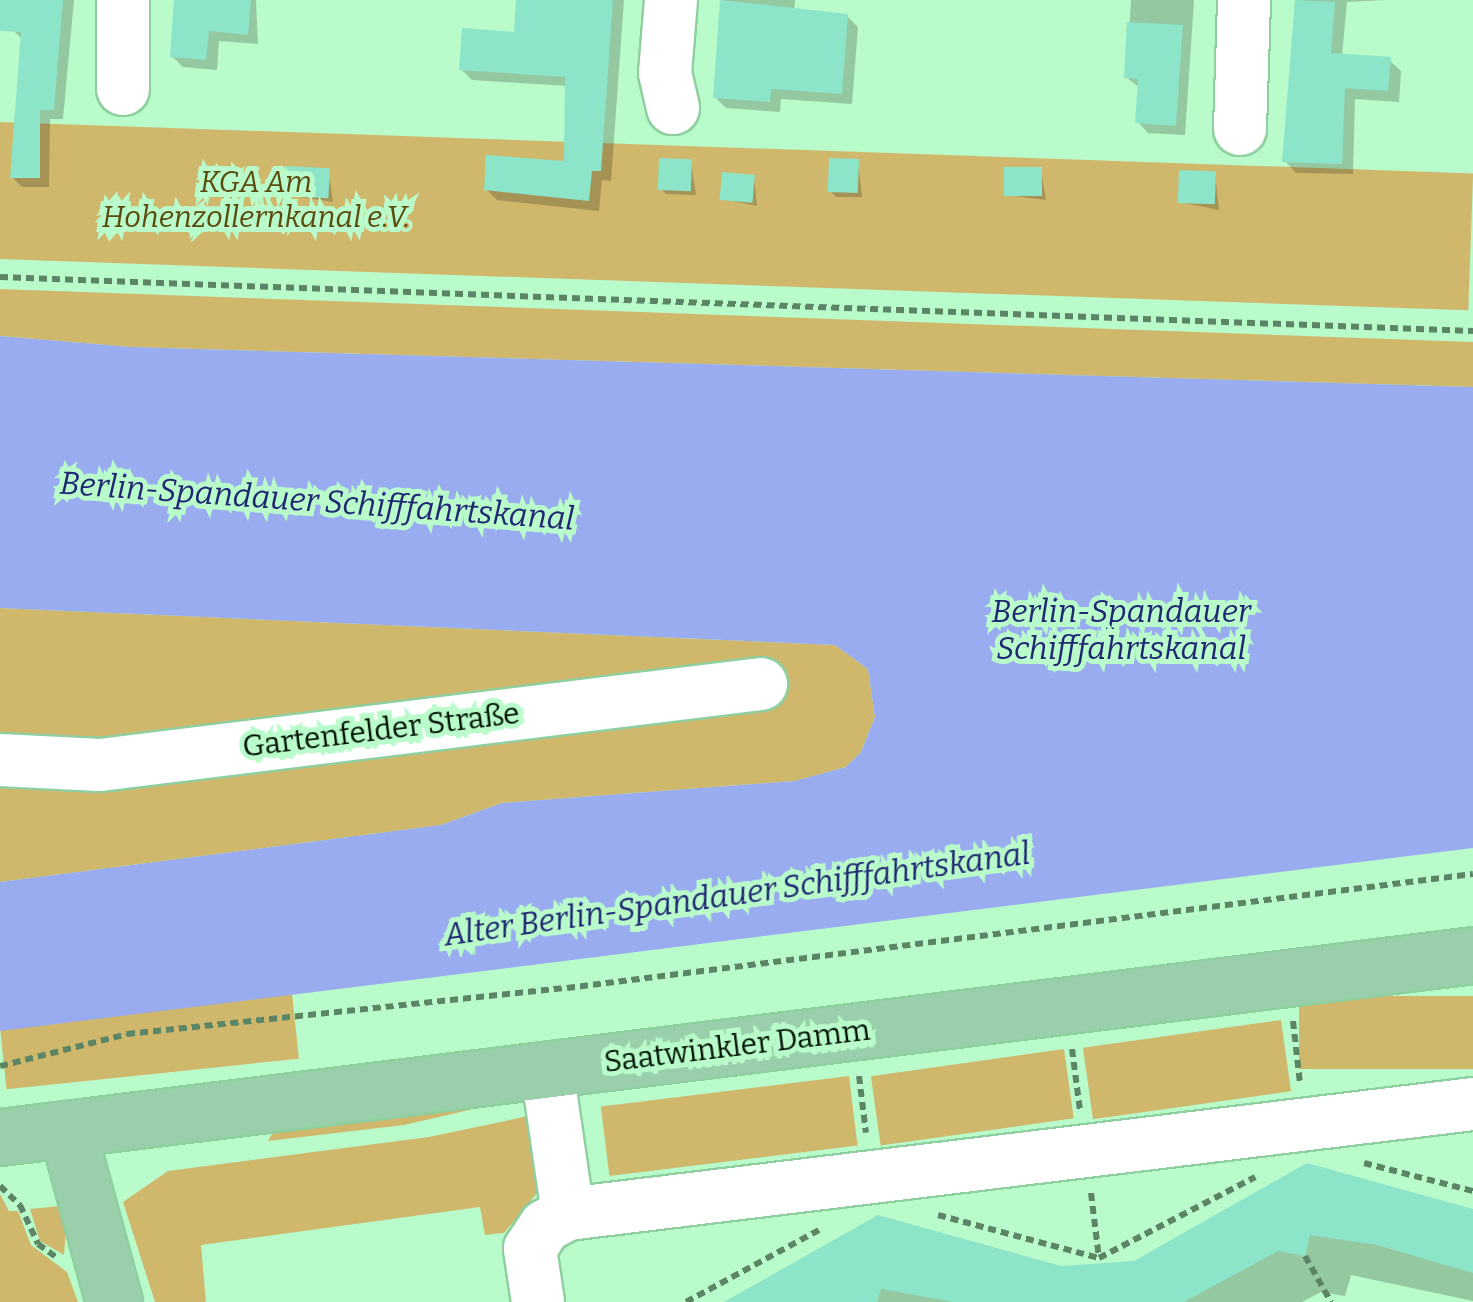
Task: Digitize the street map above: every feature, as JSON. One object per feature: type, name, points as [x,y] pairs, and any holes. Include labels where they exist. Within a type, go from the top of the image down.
[{"type":"main road","name":"Saatwinkler Damm","points":[[0,1137],[1473,955]]},
{"type":"main road","points":[[68,1129],[114,1302]]},
{"type":"street","points":[[123,0],[123,89]]},
{"type":"street","points":[[671,0],[665,73],[673,108]]},
{"type":"street","points":[[1240,129],[1244,0]]},
{"type":"street","name":"Gartenfelder Straße","points":[[0,760],[100,765],[761,684]]},
{"type":"street","points":[[547,1070],[568,1214]]},
{"type":"street","points":[[538,1302],[530,1249],[545,1226],[568,1214],[1473,1104]]},
{"type":"path","points":[[0,277],[1473,331]]},
{"type":"path","points":[[0,1066],[127,1034],[586,986],[1473,874]]},
{"type":"path","points":[[1344,1158],[1473,1191]]},
{"type":"path","points":[[928,1213],[1100,1258],[1262,1173],[1268,1185]]},
{"type":"path","points":[[0,1186],[20,1205],[38,1244],[62,1260]]},
{"type":"path","points":[[686,1302],[832,1223]]},
{"type":"path","points":[[1304,1256],[1332,1302]]},
{"type":"green space","name":"KGA Am Hohenzollernkanal e.V.","points":[[0,122],[1473,173],[1468,310],[0,259]]},
{"type":"green space","points":[[0,289],[1473,342],[1473,387],[131,347],[0,336]]},
{"type":"green space","points":[[0,608],[835,645],[868,669],[875,717],[861,752],[846,767],[795,781],[502,803],[441,825],[0,882]]},
{"type":"green space","points":[[292,993],[299,1059],[7,1089],[0,1024]]},
{"type":"green space","points":[[1299,996],[1473,996],[1473,1069],[1299,1069]]},
{"type":"green space","points":[[1281,1020],[1291,1091],[1093,1119],[1083,1048]]},
{"type":"green space","points":[[1064,1049],[1074,1118],[881,1145],[871,1076]]},
{"type":"green space","points":[[849,1076],[858,1145],[609,1176],[601,1106]]},
{"type":"green space","points":[[508,1101],[404,1125],[268,1141],[272,1134],[370,1109]]},
{"type":"green space","points":[[538,1114],[547,1181],[504,1233],[485,1235],[480,1207],[201,1245],[206,1302],[155,1302],[123,1202],[168,1171],[429,1137]]},
{"type":"green space","points":[[0,1194],[9,1211],[18,1211],[31,1245],[67,1272],[78,1302],[0,1302]]},
{"type":"green space","points":[[60,1206],[66,1228],[64,1255],[40,1241],[30,1209]]},
{"type":"water","name":"Berlin-Spandauer Schifffahrtskanal","points":[[0,336],[131,347],[1473,387],[1473,848],[0,1031],[0,882],[441,825],[502,803],[795,781],[846,767],[861,752],[875,717],[868,669],[835,645],[0,608]]},
{"type":"building","points":[[0,0],[63,0],[54,110],[40,110],[40,178],[10,178],[21,32],[0,31]]},
{"type":"building","points":[[174,0],[251,0],[248,35],[209,31],[206,60],[170,57]]},
{"type":"building","points":[[516,0],[613,0],[601,171],[592,171],[589,201],[484,190],[486,155],[564,161],[565,77],[459,70],[462,28],[514,32]]},
{"type":"building","points":[[720,0],[848,14],[842,94],[771,89],[770,102],[713,98]]},
{"type":"building","points":[[1295,0],[1335,2],[1331,53],[1391,57],[1388,91],[1345,88],[1342,164],[1282,162]]},
{"type":"building","points":[[1127,22],[1183,25],[1176,126],[1135,123],[1138,79],[1124,78]]},
{"type":"building","points":[[659,158],[692,159],[691,191],[658,190]]},
{"type":"building","points":[[829,158],[859,159],[858,193],[828,192]]},
{"type":"building","points":[[285,166],[330,168],[328,198],[283,196]]},
{"type":"building","points":[[1004,167],[1042,167],[1042,196],[1004,196]]},
{"type":"building","points":[[1179,170],[1216,171],[1215,204],[1178,203]]},
{"type":"building","points":[[722,172],[755,175],[752,203],[720,200]]},
{"type":"building","points":[[1307,1163],[1473,1209],[1473,1273],[1377,1245],[1310,1235],[1305,1256],[1278,1251],[1184,1302],[953,1302],[881,1289],[877,1302],[724,1302],[878,1215],[1061,1266],[1134,1261]]},
{"type":"water label","name":"Alter Berlin-Spandauer Schifffahrtskanal","points":[[737,894]]}]
